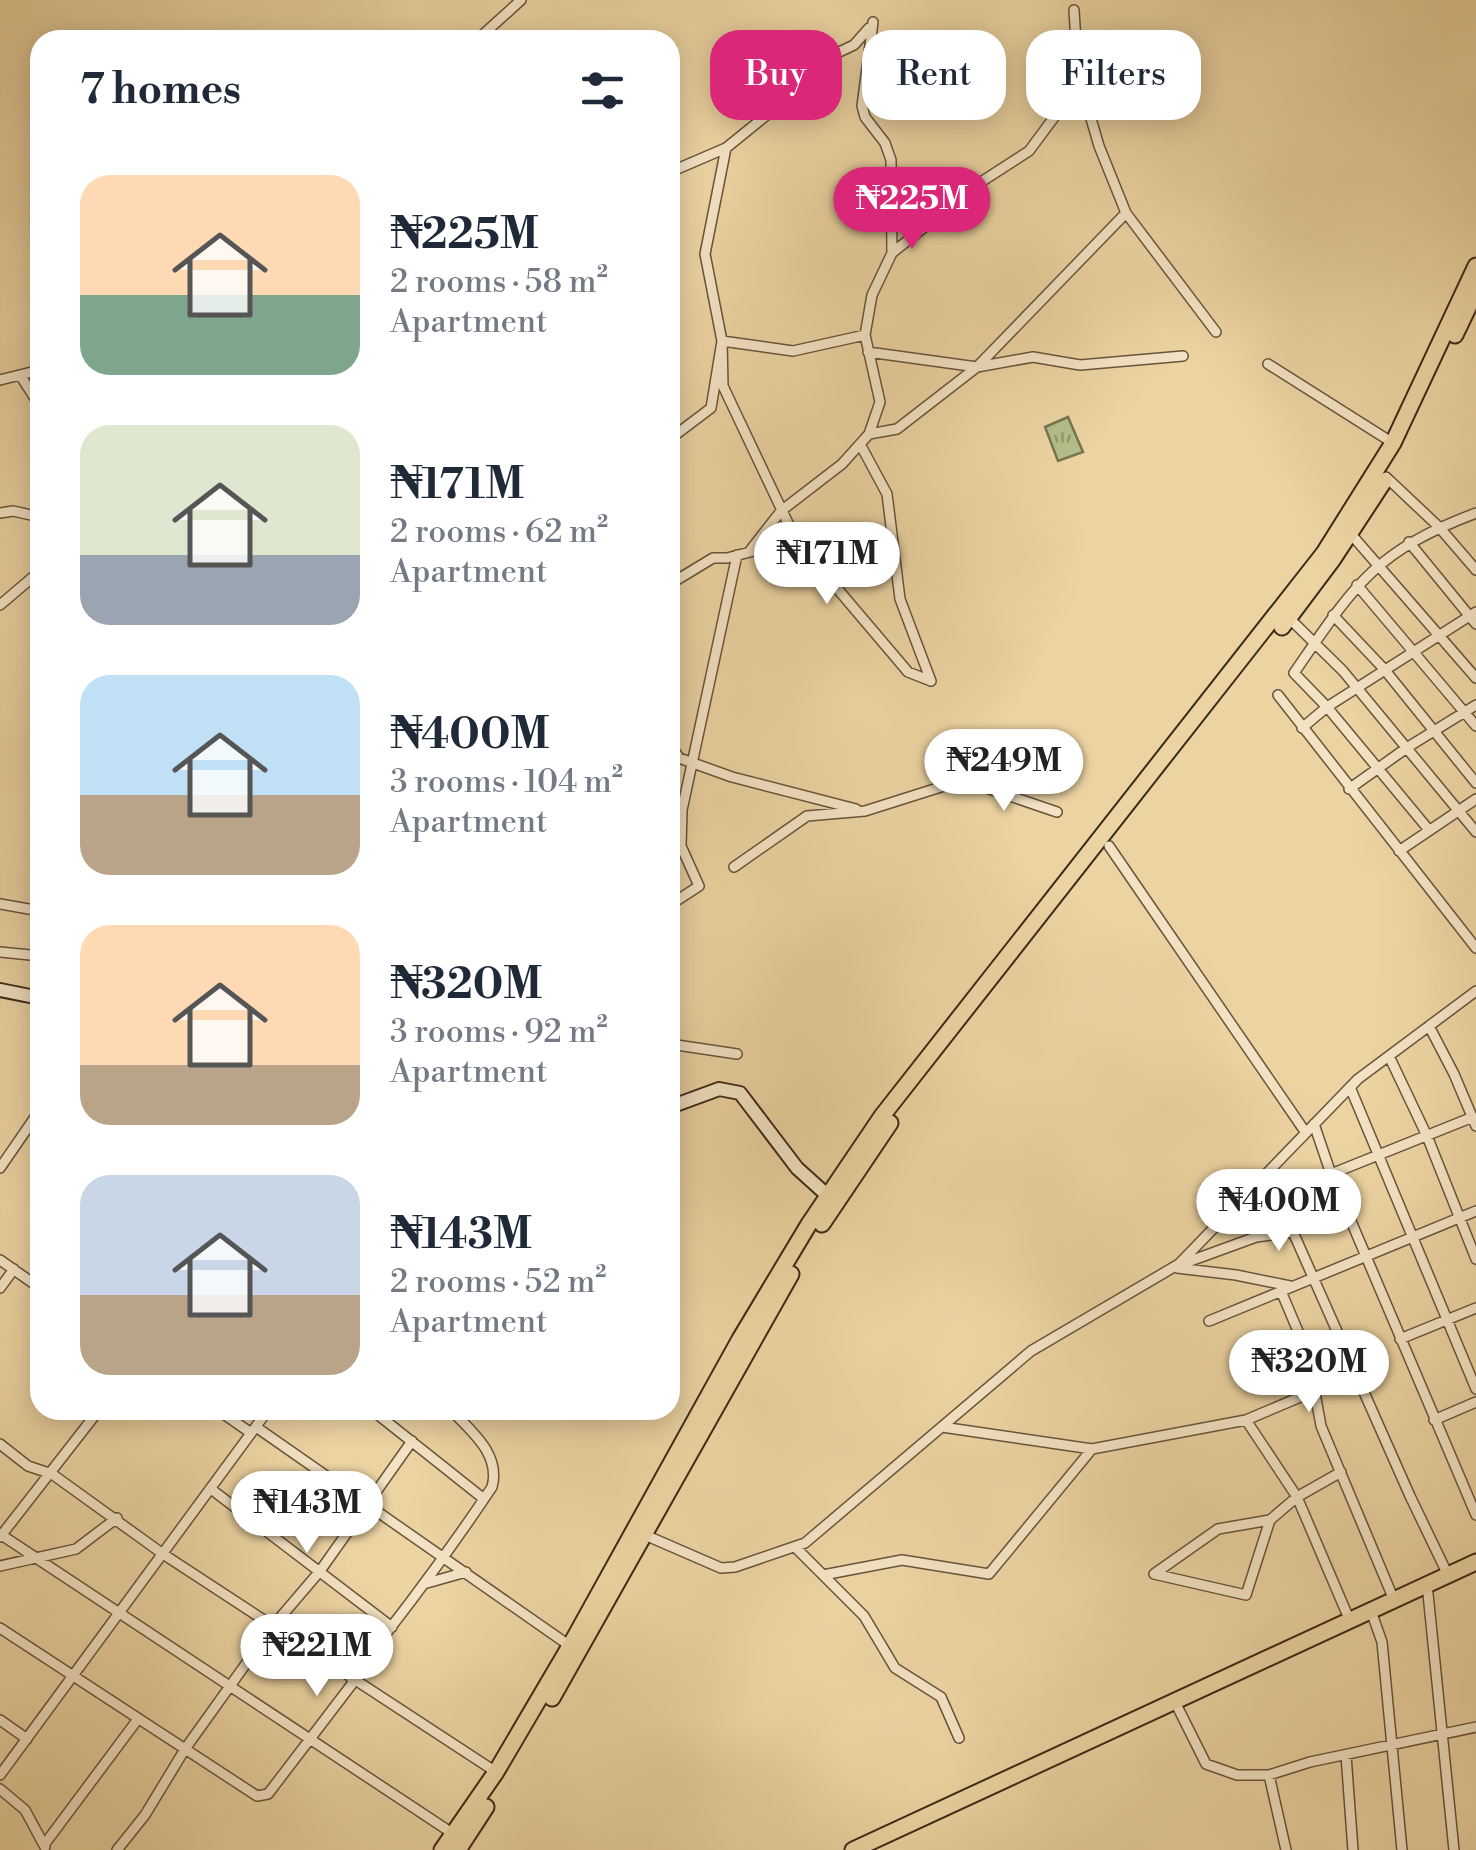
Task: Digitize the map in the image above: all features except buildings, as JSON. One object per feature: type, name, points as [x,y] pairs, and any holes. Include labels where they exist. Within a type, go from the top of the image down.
[{"type":"highway","points":[[456,1843],[740,1338],[828,1196],[882,1116],[1297,591],[1393,444],[1476,266]]},
{"type":"highway","points":[[442,1850],[456,1843],[514,1762],[749,1344],[854,1176],[891,1122],[1289,618],[1350,533],[1386,477],[1476,291]]},
{"type":"highway","points":[[853,1850],[1448,1574],[1475,1565]]},
{"type":"street","points":[[488,30],[520,0]]},
{"type":"street","points":[[1074,10],[1075,30]]},
{"type":"street","points":[[680,168],[726,148],[774,110],[789,87],[818,62],[854,46],[873,22],[862,106],[865,118],[885,143],[891,160],[892,253],[872,295],[864,335],[880,402],[869,434],[842,464],[782,510],[749,552]]},
{"type":"street","points":[[892,253],[1029,150],[1052,120]]},
{"type":"street","points":[[1092,120],[1126,213],[1216,332]]},
{"type":"street","points":[[726,148],[705,254],[722,341],[723,386],[796,540],[908,672],[931,681],[900,599],[887,494],[860,444]]},
{"type":"street","points":[[869,434],[897,429],[978,367],[1126,213]]},
{"type":"street","points":[[722,341],[793,351],[864,335]]},
{"type":"street","points":[[680,431],[711,408],[722,341]]},
{"type":"street","points":[[868,352],[978,367],[1033,356],[1080,365],[1183,356]]},
{"type":"street","points":[[1268,364],[1393,444]]},
{"type":"street","points":[[0,380],[30,372]]},
{"type":"street","points":[[20,375],[30,390]]},
{"type":"street","points":[[1386,477],[1439,527],[1476,570]]},
{"type":"street","points":[[0,513],[30,515]]},
{"type":"street","points":[[1429,830],[1327,706],[1294,673],[1333,615],[1376,564],[1439,527],[1475,515]]},
{"type":"street","points":[[1350,533],[1476,678]]},
{"type":"street","points":[[680,578],[714,558],[796,540]]},
{"type":"street","points":[[1302,728],[1327,706],[1474,617],[1409,542]]},
{"type":"street","points":[[680,899],[700,886],[681,846],[682,810],[737,555]]},
{"type":"street","points":[[0,605],[30,580]]},
{"type":"street","points":[[1356,585],[1476,726]]},
{"type":"street","points":[[1333,615],[1384,670],[1476,783]]},
{"type":"street","points":[[1289,618],[1357,687],[1476,832]]},
{"type":"street","points":[[1278,694],[1476,948]]},
{"type":"street","points":[[1349,789],[1408,746],[1476,706]]},
{"type":"street","points":[[680,758],[865,811]]},
{"type":"street","points":[[734,867],[807,816],[865,811],[963,780],[1057,812]]},
{"type":"street","points":[[1399,851],[1476,798]]},
{"type":"street","points":[[1109,846],[1306,1133]]},
{"type":"street","points":[[0,904],[30,909]]},
{"type":"street","points":[[0,952],[30,955]]},
{"type":"street","points":[[0,990],[30,996]]},
{"type":"street","points":[[1177,1266],[1350,1088],[1476,991]]},
{"type":"street","points":[[645,1535],[720,1568],[796,1548],[1031,1352],[1177,1266],[1256,1238],[1293,1232],[1333,1178],[1426,1136],[1474,1122],[1429,1026]]},
{"type":"street","points":[[680,1045],[737,1054]]},
{"type":"street","points":[[1389,1056],[1476,1259]]},
{"type":"street","points":[[680,1103],[719,1088],[740,1093],[797,1168],[828,1196]]},
{"type":"street","points":[[1350,1088],[1476,1389]]},
{"type":"street","points":[[0,1168],[30,1124]]},
{"type":"street","points":[[1314,1124],[1333,1178],[1476,1515]]},
{"type":"street","points":[[1210,1320],[1476,1211]]},
{"type":"street","points":[[1293,1232],[1448,1574]]},
{"type":"street","points":[[0,1260],[30,1281]]},
{"type":"street","points":[[1177,1266],[1292,1286]]},
{"type":"street","points":[[0,1288],[14,1269]]},
{"type":"street","points":[[1281,1291],[1308,1354],[1322,1426],[1394,1600]]},
{"type":"street","points":[[1400,1339],[1476,1308]]},
{"type":"street","points":[[942,1426],[1092,1449],[1246,1420],[1357,1374]]},
{"type":"street","points":[[1434,1420],[1476,1402]]},
{"type":"street","points":[[92,1420],[0,1535],[311,1740],[456,1843]]},
{"type":"street","points":[[236,1420],[466,1572],[570,1646]]},
{"type":"street","points":[[0,1776],[261,1420]]},
{"type":"street","points":[[385,1420],[484,1499]]},
{"type":"street","points":[[0,1628],[250,1794],[264,1796],[311,1740],[427,1584],[442,1556],[484,1499],[495,1476],[492,1462],[482,1442],[461,1420]]},
{"type":"street","points":[[1246,1420],[1297,1497],[1350,1621]]},
{"type":"street","points":[[117,1850],[273,1626],[320,1571],[412,1441]]},
{"type":"street","points":[[0,1444],[28,1466],[52,1474],[162,1554],[496,1772]]},
{"type":"street","points":[[823,1575],[902,1560],[989,1574],[1092,1449]]},
{"type":"street","points":[[1270,1520],[1246,1595],[1154,1574],[1218,1529],[1270,1520],[1297,1497],[1341,1472]]},
{"type":"street","points":[[211,1489],[392,1627]]},
{"type":"street","points":[[0,1566],[76,1550],[117,1518]]},
{"type":"street","points":[[796,1548],[864,1616],[895,1668],[942,1697],[959,1738]]},
{"type":"street","points":[[427,1584],[466,1572]]},
{"type":"street","points":[[1427,1584],[1454,1850]]},
{"type":"street","points":[[1371,1611],[1382,1642],[1402,1850]]},
{"type":"street","points":[[1176,1702],[1206,1764],[1237,1776],[1269,1775],[1476,1728]]},
{"type":"street","points":[[0,1789],[26,1810],[45,1848],[138,1719]]},
{"type":"street","points":[[0,1720],[27,1739]]},
{"type":"street","points":[[1346,1755],[1353,1850]]},
{"type":"street","points":[[1269,1775],[1286,1850]]},
{"type":"green space","points":[[1068,417],[1083,452],[1058,461],[1045,427]]}]
